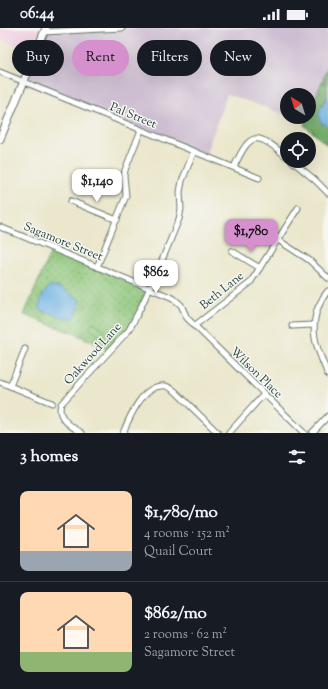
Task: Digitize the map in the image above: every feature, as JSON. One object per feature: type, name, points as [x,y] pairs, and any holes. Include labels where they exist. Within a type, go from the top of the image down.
[{"type":"main road","points":[[0,139],[45,30]]},
{"type":"street","points":[[45,30],[122,28]]},
{"type":"street","name":"Pal Street","points":[[0,72],[259,178]]},
{"type":"street","points":[[97,267],[126,196],[124,176],[125,170],[141,130]]},
{"type":"street","points":[[234,167],[241,150],[246,144],[256,139],[267,141],[280,151]]},
{"type":"street","name":"Oakwood Lane","points":[[82,433],[67,423],[60,411],[61,404],[129,330],[150,288],[179,219],[181,209],[180,192],[182,181],[194,151]]},
{"type":"street","points":[[300,168],[328,193]]},
{"type":"street","points":[[71,201],[116,220]]},
{"type":"street","name":"Beth Lane","points":[[194,326],[250,282],[298,208]]},
{"type":"street","name":"Sagamore Street","points":[[0,227],[166,295],[181,305],[187,318],[194,326]]},
{"type":"street","points":[[278,240],[309,260],[328,278]]},
{"type":"street","points":[[232,251],[260,268]]},
{"type":"street","points":[[328,291],[319,305],[313,325],[315,341],[328,375]]},
{"type":"street","points":[[292,326],[313,325]]},
{"type":"street","name":"Wilson Place","points":[[194,326],[304,433]]},
{"type":"street","points":[[10,386],[25,349]]},
{"type":"street","points":[[0,382],[52,403]]},
{"type":"street","points":[[123,433],[129,417],[136,406],[148,392],[160,386],[168,387],[175,391],[218,433]]},
{"type":"street","points":[[229,433],[264,394]]},
{"type":"street","points":[[312,433],[328,416]]},
{"type":"shaded area","points":[[0,28],[44,28],[40,40],[12,40],[12,44],[0,39]]},
{"type":"shaded area","points":[[45,28],[328,28],[328,144],[309,124],[316,124],[316,88],[280,88],[280,113],[227,94],[205,156],[23,82],[25,76],[64,76],[64,40],[40,40]]},
{"type":"green space","points":[[328,66],[328,96],[322,105],[325,125],[328,126],[328,146],[316,136],[316,132],[312,132],[304,125],[316,124],[316,96]]},
{"type":"green space","points":[[51,251],[147,289],[128,329],[107,349],[78,335],[24,315]]},
{"type":"green space","points":[[93,322],[105,330],[101,337],[89,328]]},
{"type":"water","points":[[328,96],[328,126],[323,124],[320,120],[319,112]]},
{"type":"water","points":[[50,286],[61,288],[79,299],[77,314],[74,318],[69,319],[40,310],[42,297]]}]
